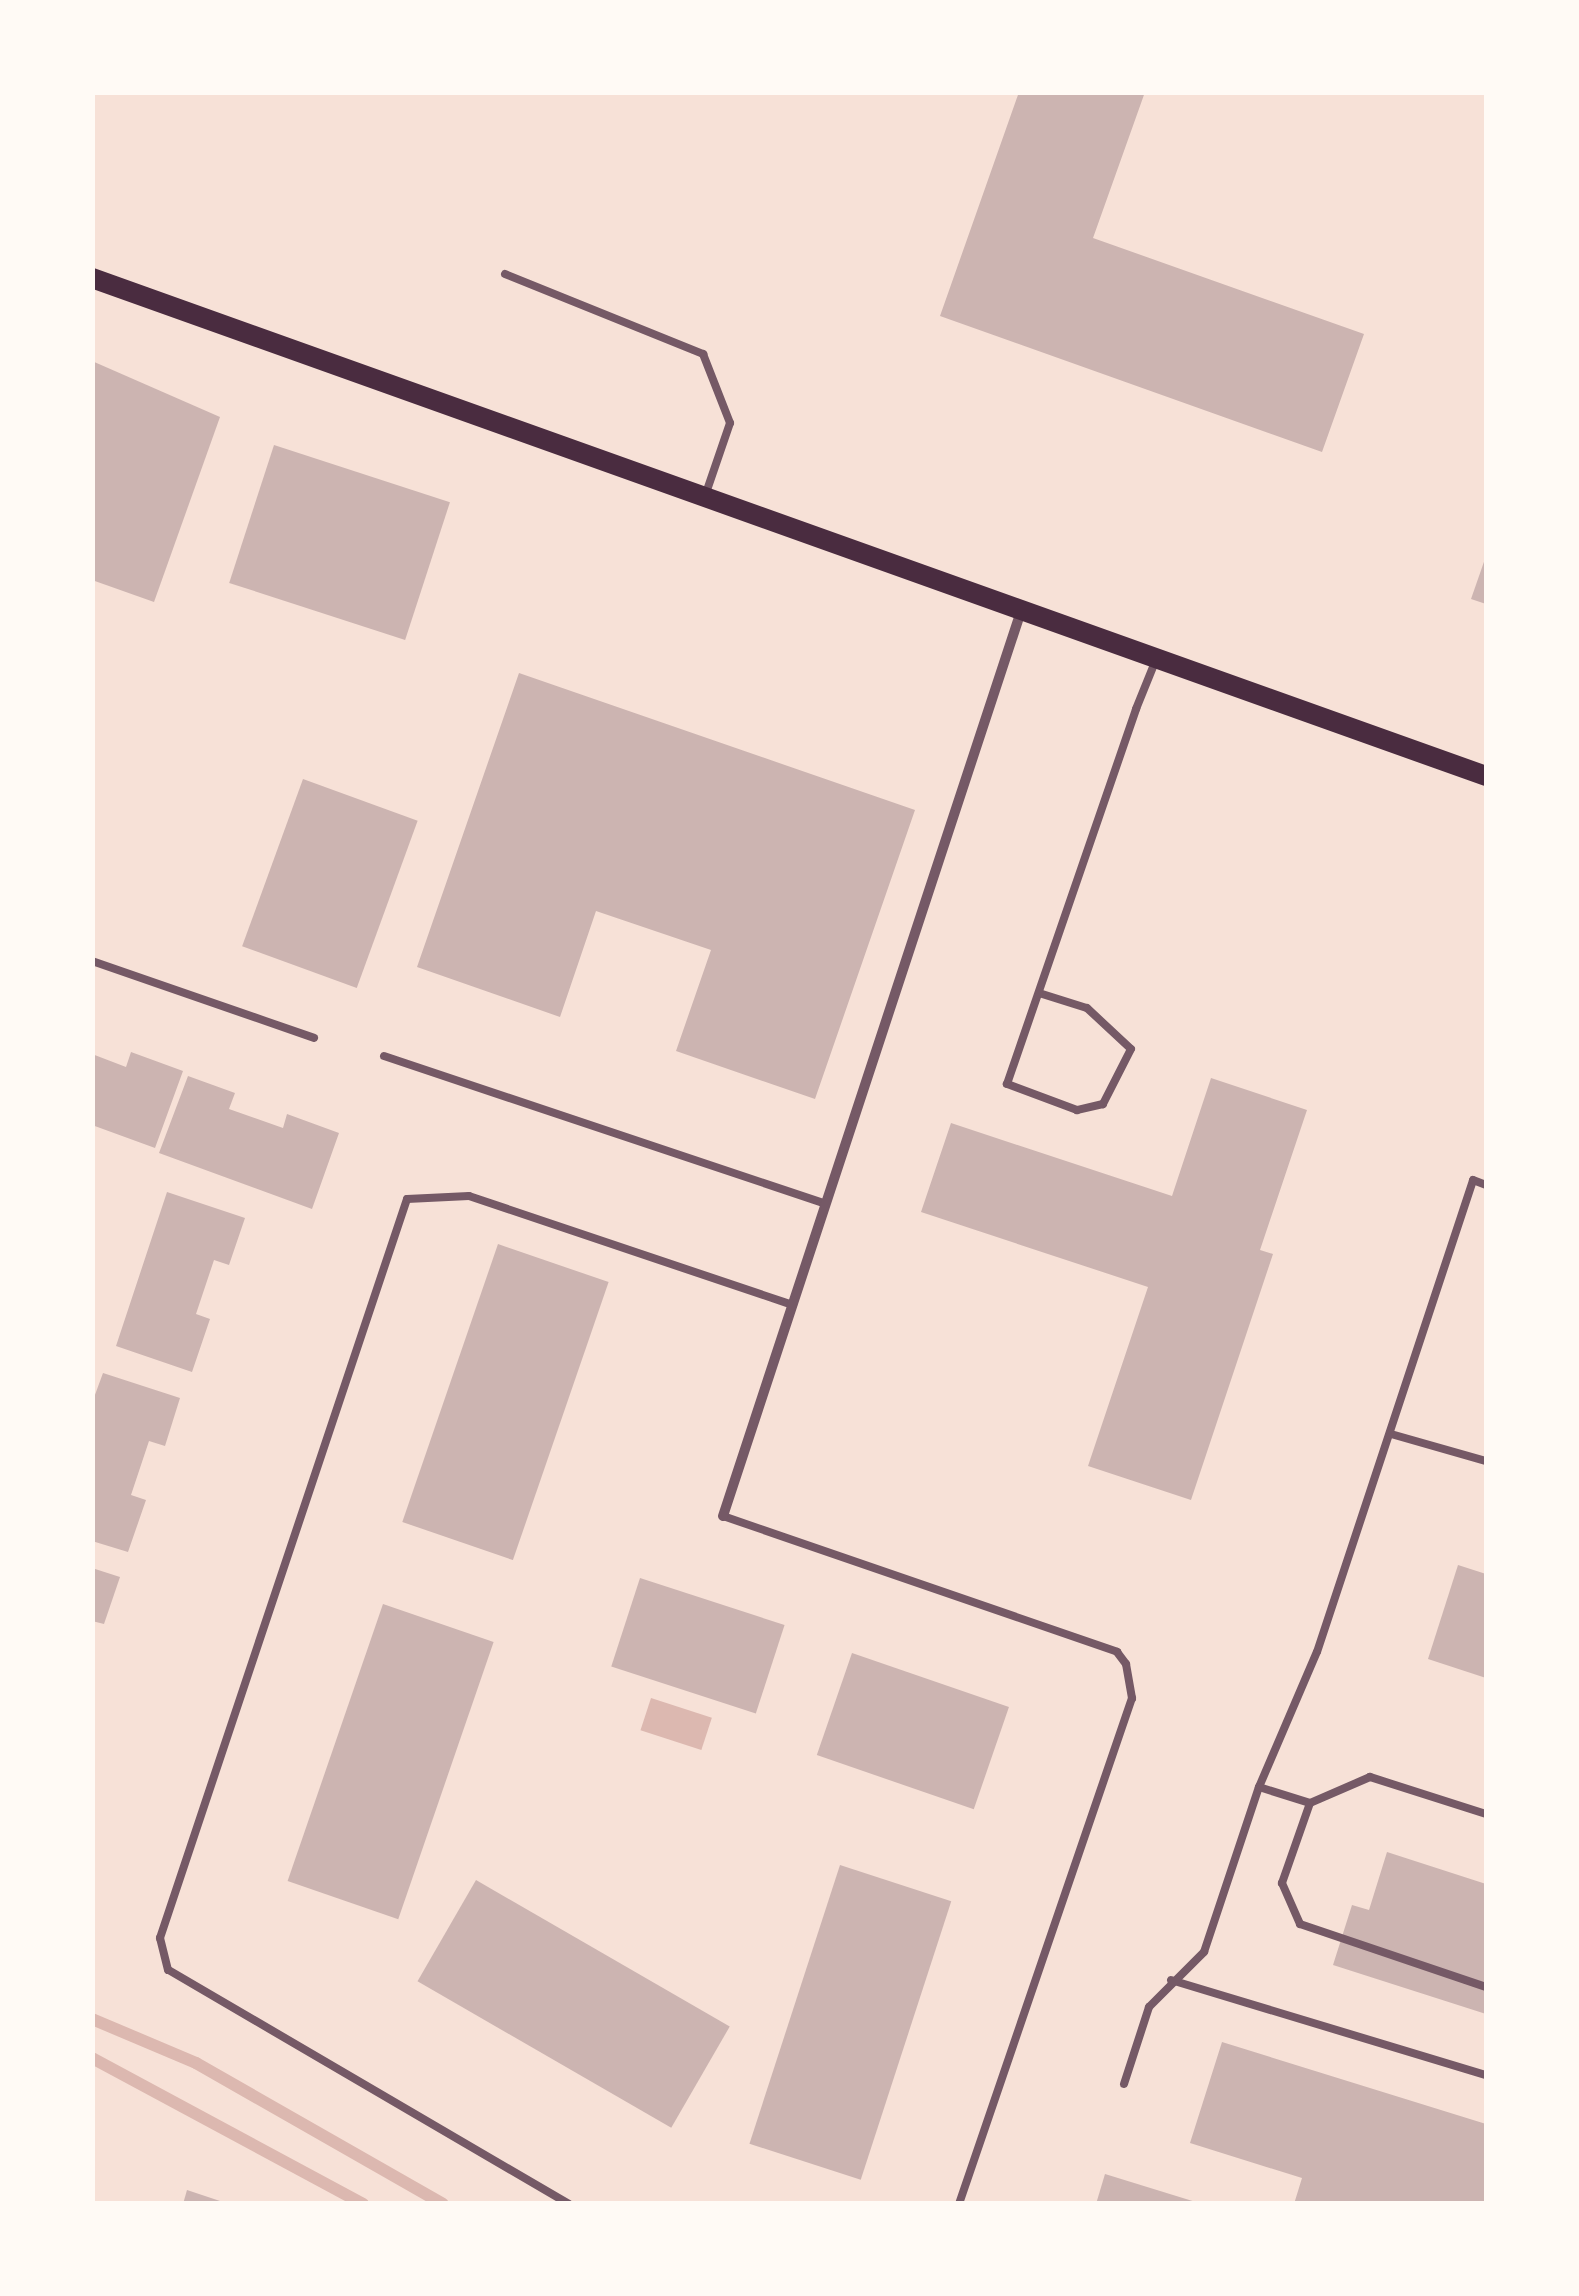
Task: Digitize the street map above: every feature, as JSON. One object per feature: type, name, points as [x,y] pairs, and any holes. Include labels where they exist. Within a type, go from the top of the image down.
[{"type":"main road","points":[[92,278],[1486,776]]},
{"type":"street","points":[[723,1516],[1021,610]]},
{"type":"lane","points":[[505,274],[703,354],[730,423],[705,497]]},
{"type":"lane","points":[[1038,993],[1087,1008],[1131,1049],[1103,1104],[1077,1110],[1007,1084],[1038,993],[1156,658]]},
{"type":"lane","points":[[92,962],[314,1038]]},
{"type":"lane","points":[[384,1056],[826,1204]]},
{"type":"lane","points":[[1124,2084],[1149,2007],[1204,1952],[1259,1787],[1317,1652],[1473,1180],[1486,1184]]},
{"type":"lane","points":[[569,2204],[168,1970],[160,1938],[407,1199],[469,1196],[792,1305]]},
{"type":"lane","points":[[1391,1434],[1486,1462]]},
{"type":"lane","points":[[723,1516],[1117,1652],[1126,1664],[1132,1698],[959,2204]]},
{"type":"lane","points":[[1259,1787],[1310,1802],[1370,1777],[1486,1814]]},
{"type":"lane","points":[[1310,1802],[1282,1883],[1300,1924],[1486,1987]]},
{"type":"lane","points":[[1172,1980],[1486,2075]]},
{"type":"shaded area","points":[[651,1698],[712,1718],[701,1750],[640,1730]]},
{"type":"building","points":[[1019,92],[1145,92],[1093,238],[1364,334],[1322,452],[940,316]]},
{"type":"building","points":[[92,361],[220,417],[154,602],[92,580]]},
{"type":"building","points":[[274,445],[450,502],[405,640],[229,583]]},
{"type":"building","points":[[1486,556],[1486,604],[1471,599]]},
{"type":"building","points":[[519,673],[915,810],[815,1099],[676,1051],[711,950],[596,911],[560,1017],[417,967]]},
{"type":"building","points":[[303,779],[418,821],[357,988],[242,946]]},
{"type":"building","points":[[131,1052],[183,1071],[155,1148],[92,1125],[92,1054],[126,1067]]},
{"type":"building","points":[[188,1076],[235,1093],[229,1109],[283,1128],[287,1114],[339,1133],[312,1209],[159,1153]]},
{"type":"building","points":[[1211,1078],[1307,1110],[1260,1250],[1273,1254],[1191,1500],[1088,1466],[1148,1287],[921,1212],[951,1123],[1172,1196]]},
{"type":"building","points":[[167,1192],[245,1218],[229,1265],[214,1260],[196,1314],[210,1319],[192,1372],[116,1346]]},
{"type":"building","points":[[498,1244],[609,1282],[513,1560],[402,1522]]},
{"type":"building","points":[[103,1373],[180,1398],[165,1446],[149,1441],[131,1495],[146,1500],[128,1552],[92,1541],[92,1403]]},
{"type":"building","points":[[1458,1565],[1486,1574],[1486,1678],[1428,1659]]},
{"type":"building","points":[[92,1568],[120,1577],[104,1624],[92,1621]]},
{"type":"building","points":[[640,1578],[785,1625],[756,1713],[611,1666]]},
{"type":"building","points":[[383,1604],[494,1642],[398,1919],[288,1881]]},
{"type":"building","points":[[852,1653],[1009,1707],[974,1809],[817,1755]]},
{"type":"building","points":[[1387,1852],[1486,1884],[1486,2014],[1333,1965],[1352,1905],[1369,1910]]},
{"type":"building","points":[[840,1865],[951,1901],[861,2180],[749,2144]]},
{"type":"building","points":[[476,1880],[730,2026],[671,2128],[418,1981]]},
{"type":"building","points":[[1222,2042],[1486,2124],[1486,2204],[1294,2204],[1302,2178],[1190,2143]]},
{"type":"building","points":[[1105,2174],[1199,2203],[1096,2204]]},
{"type":"building","points":[[187,2190],[226,2203],[226,2204],[183,2204]]},
{"type":"waterway","points":[[92,2019],[196,2063],[443,2204]]},
{"type":"waterway","points":[[92,2058],[363,2204]]}]
